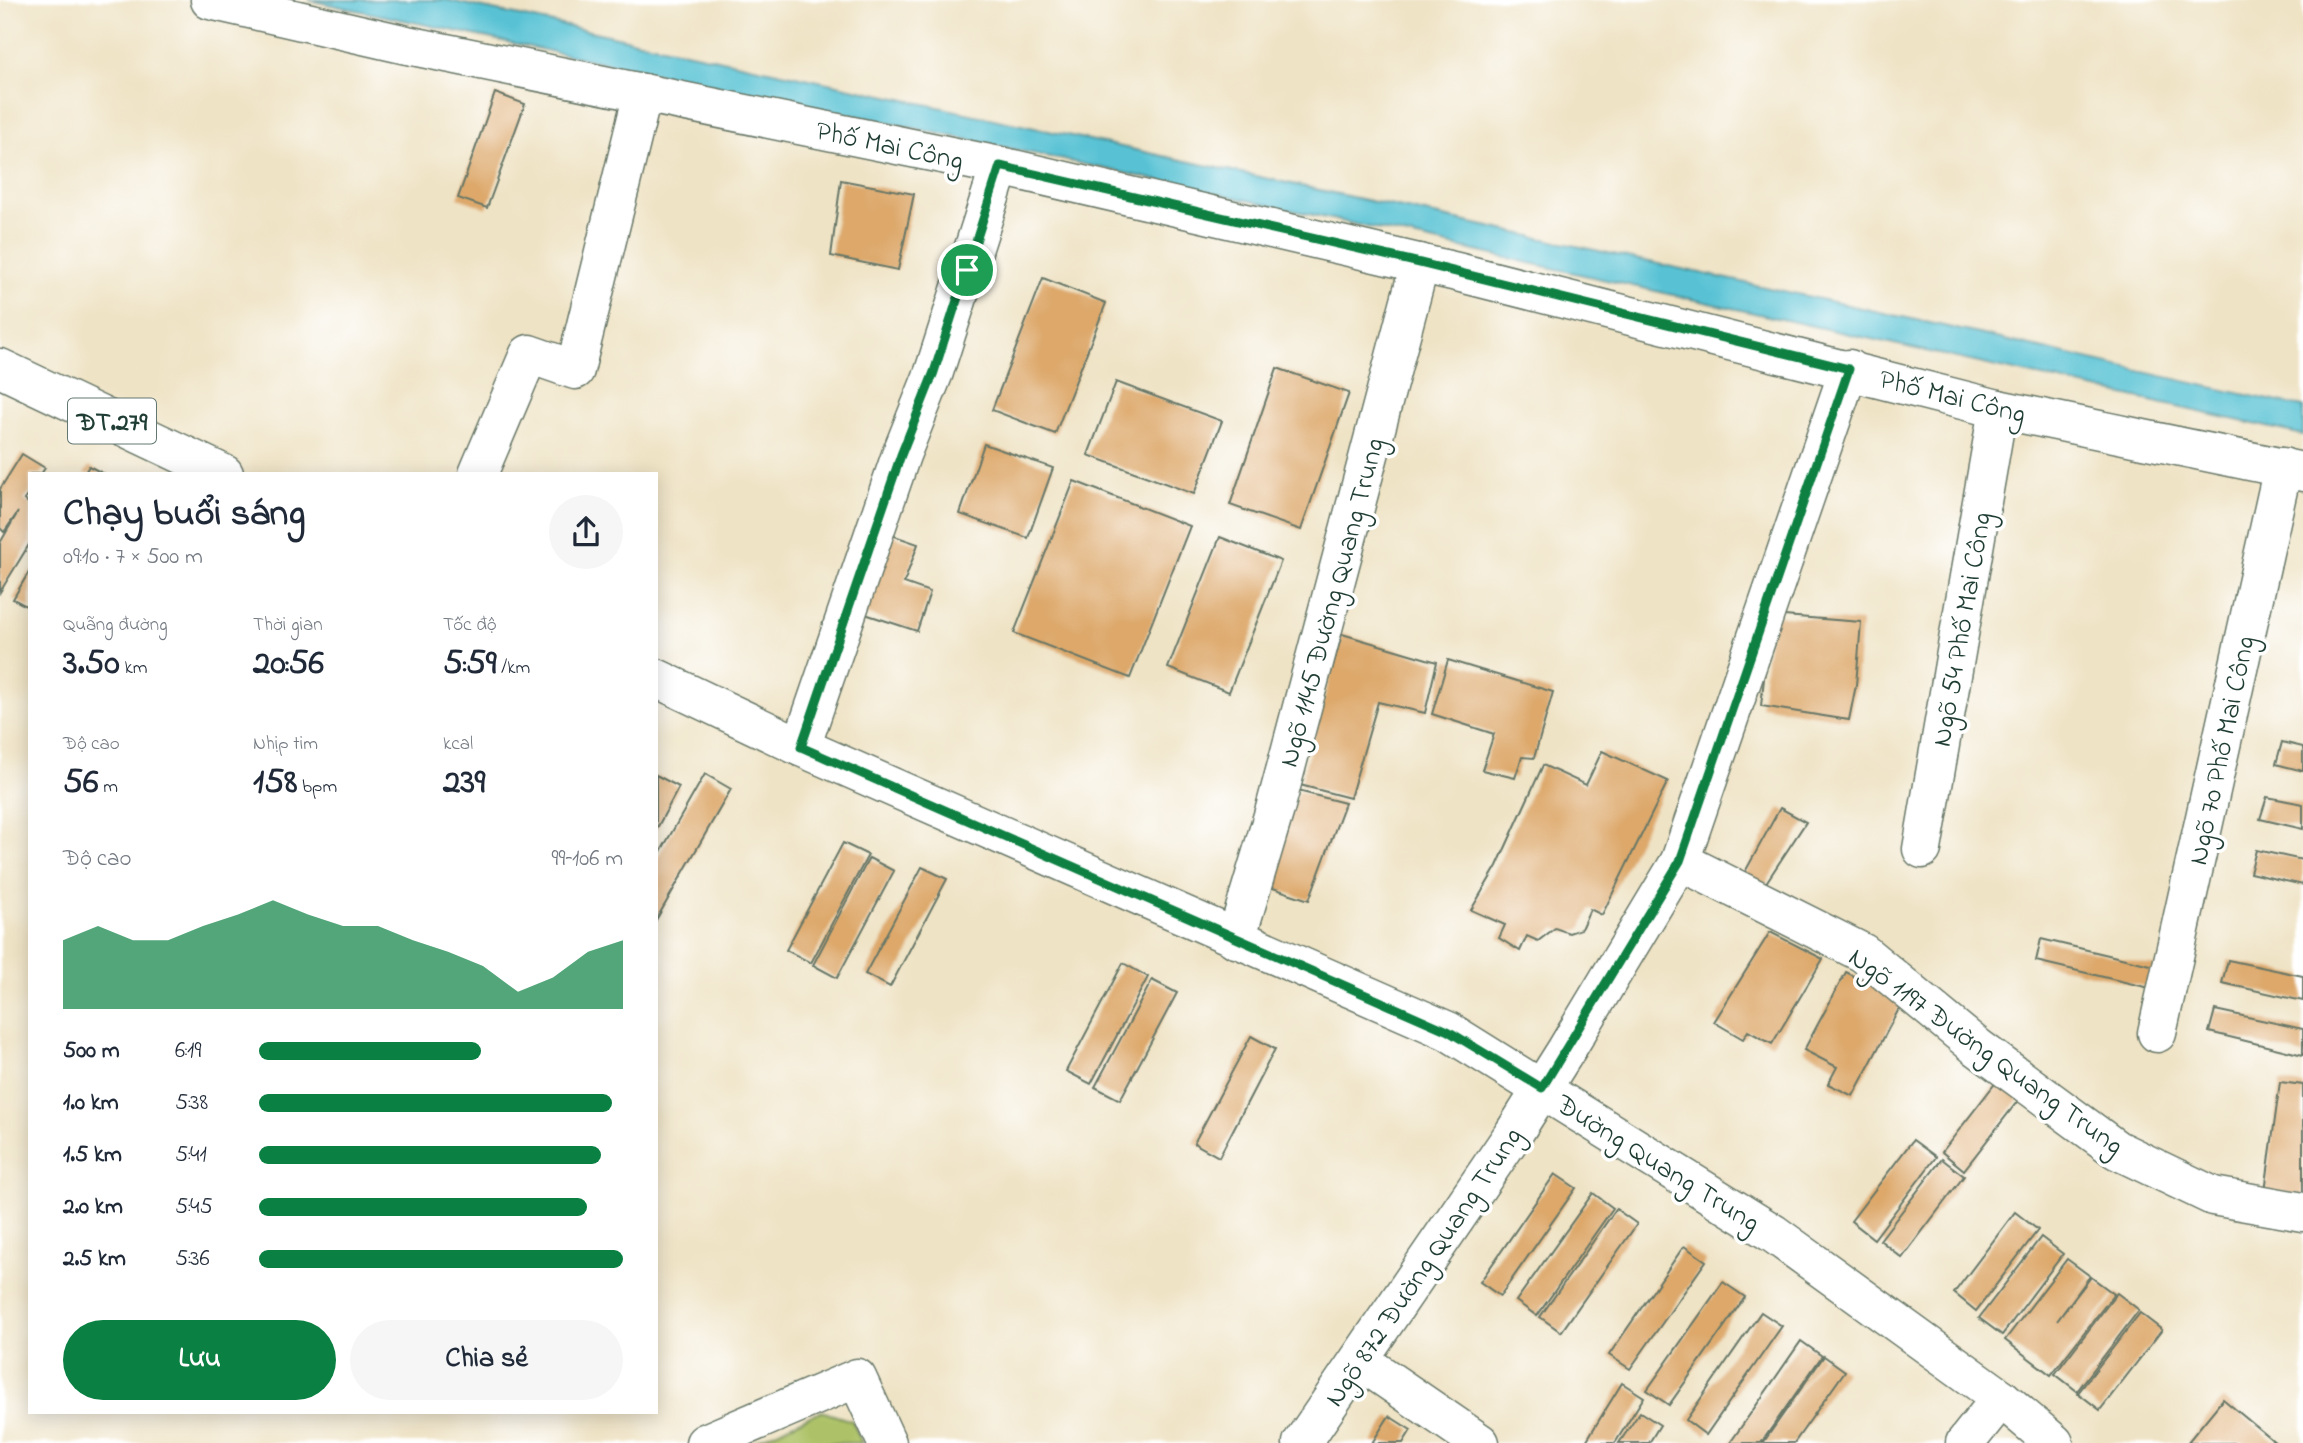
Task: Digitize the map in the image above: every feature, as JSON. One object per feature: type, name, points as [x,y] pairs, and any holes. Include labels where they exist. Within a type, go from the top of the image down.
[{"type":"street","name":"Phố Mai Công","points":[[211,0],[407,45],[1000,166],[1420,263],[1849,369],[1998,409],[2293,469]]},
{"type":"street","points":[[479,472],[529,354],[575,370],[643,93]]},
{"type":"street","points":[[801,747],[901,455],[934,372],[1000,166]]},
{"type":"street","name":"Ngõ 1145 Đường Quang Trung","points":[[1236,939],[1275,809],[1420,263]]},
{"type":"street","name":"ĐT.279","points":[[0,369],[220,472]]},
{"type":"street","name":"Ngõ 872 Đường Quang Trung","points":[[1302,1443],[1542,1088],[1680,861],[1849,369]]},
{"type":"street","name":"Ngõ 54 Phố Mai Công","points":[[1922,849],[1998,409]]},
{"type":"street","name":"Ngõ 70 Phố Mai Công","points":[[2157,1033],[2293,469]]},
{"type":"street","name":"Đường Quang Trung","points":[[658,679],[801,747],[1448,1031],[1774,1234],[2001,1398],[2054,1443]]},
{"type":"street","name":"Ngõ 1197 Đường Quang Trung","points":[[1680,861],[1863,953],[1977,1047],[2118,1150],[2213,1196],[2303,1212]]},
{"type":"street","points":[[1359,1360],[1480,1443]]},
{"type":"street","points":[[705,1443],[857,1378],[887,1443]]},
{"type":"street","points":[[1965,1443],[2001,1398]]},
{"type":"green space","points":[[821,1411],[852,1421],[862,1443],[751,1443]]},
{"type":"water","points":[[309,0],[447,0],[1930,323],[2303,407],[2303,435],[1111,170]]},
{"type":"building","points":[[495,93],[525,104],[487,208],[458,198]]},
{"type":"building","points":[[841,180],[914,194],[898,270],[831,256]]},
{"type":"building","points":[[1043,278],[1106,303],[1055,434],[992,410]]},
{"type":"building","points":[[1277,368],[1349,393],[1301,530],[1230,505]]},
{"type":"building","points":[[1116,382],[1222,421],[1194,494],[1088,455]]},
{"type":"building","points":[[984,444],[1053,468],[1028,538],[960,514]]},
{"type":"building","points":[[22,454],[45,468],[42,472],[28,472],[28,495],[24,500],[28,503],[28,546],[0,592],[0,543],[18,512],[4,532],[0,528],[0,489]]},
{"type":"building","points":[[89,466],[100,472],[85,472]]},
{"type":"building","points":[[1074,481],[1190,526],[1130,678],[1014,633]]},
{"type":"building","points":[[883,532],[918,544],[904,583],[930,592],[917,631],[856,611]]},
{"type":"building","points":[[1220,537],[1281,561],[1229,692],[1168,668]]},
{"type":"building","points":[[28,573],[28,607],[13,599]]},
{"type":"building","points":[[1771,615],[1861,622],[1856,685],[1849,720],[1761,706]]},
{"type":"building","points":[[1342,634],[1437,662],[1425,713],[1378,702],[1350,798],[1300,785]]},
{"type":"building","points":[[1448,660],[1553,692],[1534,758],[1522,757],[1515,778],[1482,770],[1494,734],[1432,714]]},
{"type":"building","points":[[2282,742],[2303,747],[2303,771],[2276,764]]},
{"type":"building","points":[[1602,751],[1668,781],[1602,915],[1590,909],[1581,929],[1569,933],[1555,928],[1538,941],[1527,936],[1520,951],[1499,938],[1505,925],[1471,910],[1497,866],[1543,765],[1586,785]]},
{"type":"building","points":[[705,774],[731,789],[658,917],[658,856]]},
{"type":"building","points":[[658,776],[679,787],[658,826]]},
{"type":"building","points":[[1298,791],[1345,803],[1309,900],[1267,886]]},
{"type":"building","points":[[2267,797],[2303,804],[2303,829],[2260,819]]},
{"type":"building","points":[[1780,808],[1806,822],[1760,892],[1740,881]]},
{"type":"building","points":[[843,843],[868,855],[811,963],[786,950]]},
{"type":"building","points":[[2256,850],[2303,860],[2303,885],[2250,873]]},
{"type":"building","points":[[869,858],[894,871],[837,978],[813,965]]},
{"type":"building","points":[[922,867],[947,879],[890,987],[865,974]]},
{"type":"building","points":[[1770,932],[1823,959],[1772,1044],[1748,1031],[1743,1039],[1714,1022]]},
{"type":"building","points":[[2041,939],[2159,967],[2154,989],[2036,961]]},
{"type":"building","points":[[2228,960],[2303,976],[2303,1001],[2222,983]]},
{"type":"building","points":[[1123,963],[1148,977],[1091,1084],[1066,1071]]},
{"type":"building","points":[[1846,972],[1880,989],[1901,1005],[1853,1096],[1828,1084],[1837,1067],[1804,1050]]},
{"type":"building","points":[[1152,980],[1177,993],[1120,1100],[1095,1087]]},
{"type":"building","points":[[2215,1010],[2303,1029],[2303,1055],[2209,1032]]},
{"type":"building","points":[[1251,1036],[1275,1049],[1219,1157],[1194,1143]]},
{"type":"building","points":[[2004,1072],[2027,1089],[1964,1170],[1942,1152]]},
{"type":"building","points":[[2280,1082],[2303,1085],[2303,1196],[2265,1191]]},
{"type":"building","points":[[1913,1140],[1936,1157],[1874,1239],[1851,1221]]},
{"type":"building","points":[[1942,1159],[1964,1176],[1902,1258],[1880,1240]]},
{"type":"building","points":[[1555,1174],[1576,1188],[1500,1296],[1480,1282]]},
{"type":"building","points":[[1593,1193],[1613,1208],[1537,1316],[1516,1301]]},
{"type":"building","points":[[1616,1209],[1637,1224],[1561,1332],[1540,1317]]},
{"type":"building","points":[[2015,1212],[2038,1230],[1976,1311],[1954,1293]]},
{"type":"building","points":[[2041,1237],[2063,1254],[2002,1335],[1979,1318]]},
{"type":"building","points":[[1684,1246],[1706,1261],[1630,1369],[1609,1355]]},
{"type":"building","points":[[2067,1259],[2090,1276],[2057,1321],[2091,1277],[2114,1294],[2051,1375],[2005,1340]]},
{"type":"building","points":[[1723,1282],[1745,1297],[1669,1405],[1647,1390]]},
{"type":"building","points":[[2117,1293],[2139,1310],[2077,1391],[2055,1374]]},
{"type":"building","points":[[1761,1312],[1782,1326],[1706,1435],[1686,1420]]},
{"type":"building","points":[[2140,1313],[2162,1330],[2100,1410],[2078,1393]]},
{"type":"building","points":[[1801,1341],[1822,1356],[1761,1443],[1730,1443]]},
{"type":"building","points":[[1824,1356],[1845,1371],[1794,1443],[1763,1443]]},
{"type":"building","points":[[1622,1383],[1644,1397],[1615,1443],[1585,1443]]},
{"type":"building","points":[[2223,1399],[2276,1443],[2187,1443]]},
{"type":"building","points":[[1640,1412],[1660,1425],[1649,1443],[1619,1443]]},
{"type":"building","points":[[1389,1416],[1411,1430],[1403,1443],[1372,1443]]},
{"type":"route","points":[[1000,166],[1420,263],[1849,369],[1680,861],[1542,1088],[1448,1031],[801,747],[901,455],[934,372],[967,270],[1000,166]]}]
